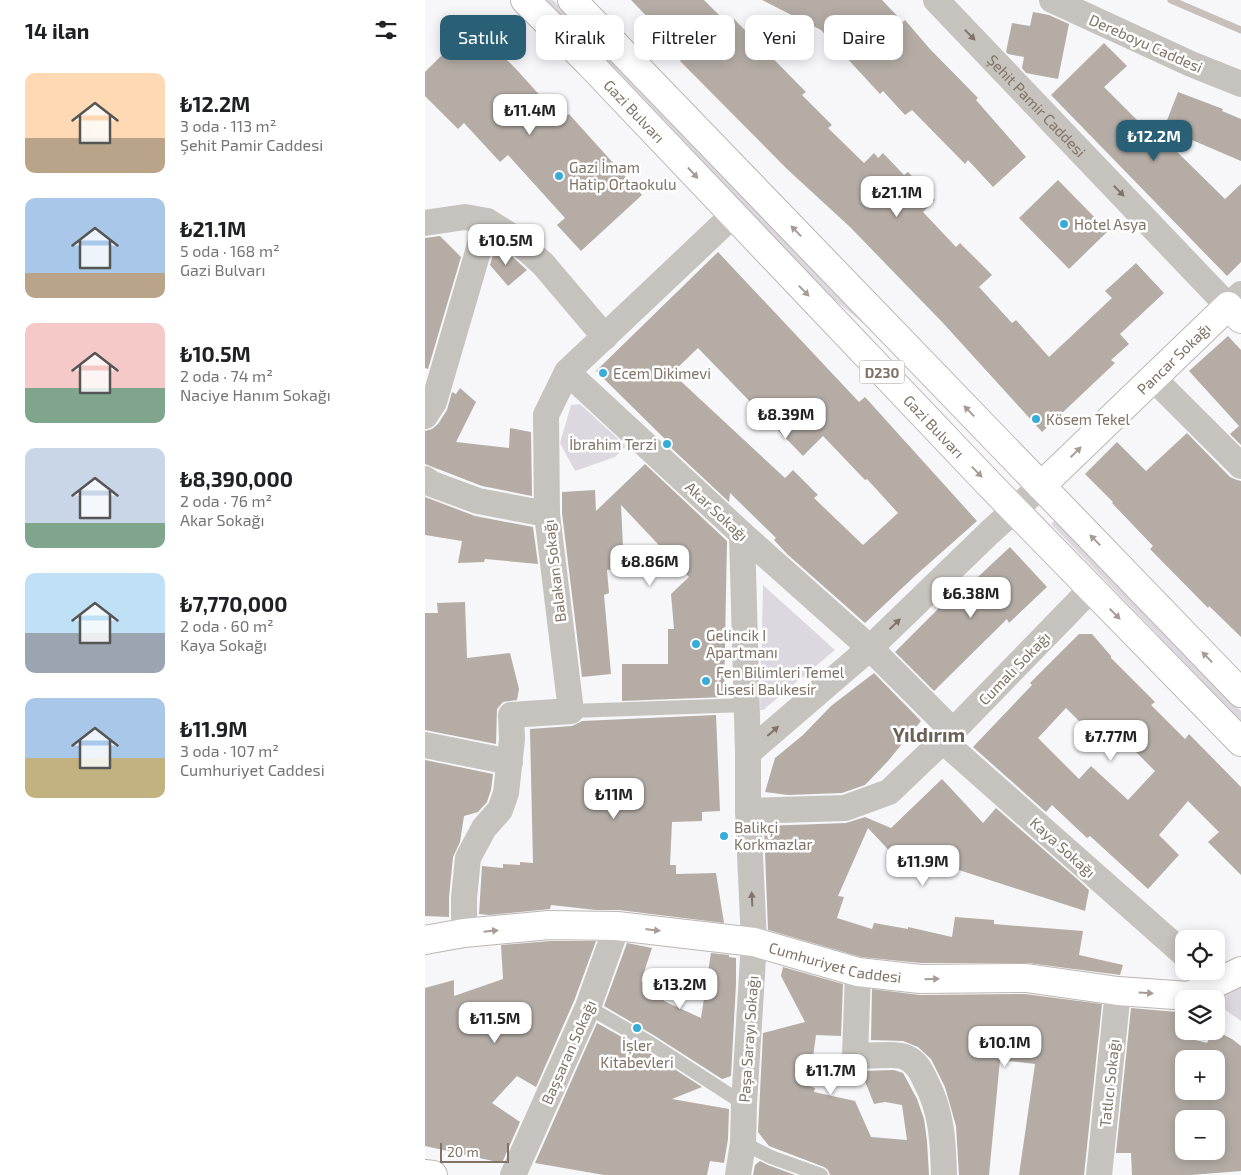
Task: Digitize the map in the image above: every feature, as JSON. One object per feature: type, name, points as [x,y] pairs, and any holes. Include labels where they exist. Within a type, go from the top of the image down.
[{"type":"main road","name":"Gazi Bulvarı","points":[[525,0],[595,70],[732,216],[1091,590],[1241,742]]},
{"type":"main road","name":"D230","points":[[572,0],[1241,692]]},
{"type":"main road","name":"Pancar Sokağı","points":[[1041,486],[1153,378],[1237,306]]},
{"type":"main road","name":"Cumhuriyet Caddesi","points":[[425,940],[549,925],[617,926],[754,942],[858,972],[920,979],[1026,978],[1118,991],[1189,996],[1207,980]]},
{"type":"main road","name":"Cumhuriyet Caddesi","points":[[1225,974],[1241,971]]},
{"type":"main road","points":[[425,1174],[433,1175]]},
{"type":"street","name":"Şehit Pamir Caddesi","points":[[936,0],[1237,306]]},
{"type":"street","name":"Dereboyu Caddesi","points":[[1052,0],[1191,64],[1241,84]]},
{"type":"street","name":"Balakan Sokağı","points":[[571,711],[547,514],[546,415],[567,372],[732,216]]},
{"type":"street","points":[[425,223],[465,217],[487,221],[514,238],[543,264],[605,336]]},
{"type":"street","points":[[425,416],[435,402],[487,221]]},
{"type":"street","name":"Akar Sokağı","points":[[567,372],[742,534],[870,648],[948,736]]},
{"type":"street","points":[[1153,378],[1241,466]]},
{"type":"street","points":[[425,479],[432,484],[478,502],[547,514]]},
{"type":"street","points":[[748,753],[870,648],[1041,486]]},
{"type":"street","name":"Paşa Sarayı Sokağı","points":[[738,1175],[743,1143],[754,942],[748,811],[742,534]]},
{"type":"street","name":"Cumalı Sokağı","points":[[748,811],[845,808],[889,792],[948,736],[1091,590]]},
{"type":"street","points":[[464,934],[464,898],[468,858],[484,828],[499,810],[506,793],[512,740],[511,715],[571,711]]},
{"type":"street","name":"Kaya Sokağı","points":[[948,736],[1175,946]]},
{"type":"street","points":[[425,745],[510,762]]},
{"type":"street","name":"Başsaran Sokağı","points":[[513,1175],[588,1007],[617,926]]},
{"type":"street","points":[[858,972],[855,1056],[903,1056],[917,1064],[932,1093],[939,1112],[943,1137],[944,1175]]},
{"type":"street","name":"Tatlıcı Sokağı","points":[[1099,1175],[1118,991]]},
{"type":"lane","points":[[571,711],[747,705]]},
{"type":"lane","points":[[588,1007],[650,1043],[744,1104]]},
{"type":"lane","points":[[743,1143],[771,1157],[821,1175]]},
{"type":"shaded area","points":[[543,0],[553,0],[568,15],[558,15]]},
{"type":"shaded area","points":[[601,60],[611,60],[863,320],[863,323],[831,297]]},
{"type":"shaded area","points":[[580,404],[626,446],[615,457],[575,471],[560,443],[571,405]]},
{"type":"shaded area","points":[[1057,519],[1241,711],[1241,721],[1051,524]]},
{"type":"shaded area","points":[[763,585],[835,650],[763,710],[760,710]]},
{"type":"shaded area","points":[[1241,985],[1241,1021],[1225,1010],[1225,995]]},
{"type":"building","points":[[631,0],[704,0],[719,15],[645,15]]},
{"type":"building","points":[[762,0],[882,0],[896,15],[824,15],[824,33],[814,26],[814,15],[792,15]]},
{"type":"building","points":[[1033,12],[1049,15],[1069,24],[1058,79],[1026,73],[1022,68],[1024,57],[1006,52],[1012,23],[1030,26]]},
{"type":"building","points":[[735,20],[745,30],[745,60],[774,60],[806,92],[802,95],[832,125],[828,128],[864,163],[874,153],[878,158],[883,153],[904,175],[908,172],[935,200],[923,212],[956,247],[960,243],[992,275],[979,287],[1012,323],[1016,320],[1049,357],[1112,298],[1105,291],[1136,263],[1164,293],[1120,334],[1129,344],[1111,360],[1115,363],[1042,432],[943,323],[850,227],[787,169],[680,61],[735,60]]},
{"type":"building","points":[[905,20],[929,48],[978,98],[976,100],[1026,157],[993,187],[968,160],[965,164],[912,110],[905,115],[883,91],[880,94],[849,60],[903,60],[903,22]]},
{"type":"building","points":[[1104,43],[1127,66],[1104,87],[1159,142],[1161,136],[1225,199],[1241,184],[1241,262],[1227,276],[1051,95]]},
{"type":"building","points":[[440,57],[440,60],[507,60],[562,120],[569,114],[642,195],[581,251],[557,225],[565,218],[508,155],[500,162],[464,123],[458,129],[425,96],[425,72]]},
{"type":"building","points":[[1178,92],[1223,109],[1222,111],[1241,119],[1241,161],[1164,128]]},
{"type":"building","name":"Hotel Asya","points":[[1058,180],[1108,231],[1069,269],[1019,218]]},
{"type":"building","points":[[440,236],[461,257],[428,369],[425,368],[425,238]]},
{"type":"building","points":[[496,244],[527,270],[508,286],[490,265]]},
{"type":"building","points":[[718,252],[859,402],[865,397],[977,521],[865,623],[787,554],[774,540],[776,538],[730,493],[729,502],[667,444],[668,442],[596,371]],"holes":[[[698,348],[803,456],[823,436],[865,480],[867,479],[898,513],[863,545],[814,498],[818,495],[793,470],[785,478],[672,373]]]},
{"type":"building","points":[[1228,336],[1241,350],[1241,445],[1230,434],[1239,426],[1189,371]]},
{"type":"building","points":[[460,388],[476,402],[456,442],[509,448],[510,428],[531,432],[532,496],[482,486],[425,464],[425,431],[432,429],[438,424],[447,410],[452,392],[456,394]]},
{"type":"building","points":[[1187,433],[1230,477],[1241,481],[1241,637],[1209,606],[1208,608],[1150,549],[1153,546],[1085,474],[1117,442],[1146,471]]},
{"type":"building","points":[[645,464],[727,541],[724,697],[622,701],[622,664],[668,664],[668,629],[674,629],[671,594],[689,577],[621,505],[624,568],[607,570],[609,593],[604,595],[611,674],[582,677],[562,513],[562,492],[595,490],[596,511]]},
{"type":"building","points":[[425,497],[475,516],[533,527],[538,564],[485,559],[484,562],[458,563],[462,541],[425,535]]},
{"type":"building","points":[[1010,547],[1047,587],[1009,623],[1007,619],[934,691],[895,652],[947,600],[950,603]]},
{"type":"building","points":[[465,602],[467,658],[510,653],[519,689],[517,700],[503,702],[497,709],[496,744],[425,730],[425,613],[438,613],[437,603]]},
{"type":"building","points":[[1079,634],[1092,634],[1111,658],[1155,702],[1151,705],[1185,739],[1189,734],[1241,787],[1241,875],[1208,842],[1219,832],[1188,801],[1159,835],[1179,855],[1148,889],[1090,836],[1087,838],[1052,805],[1046,812],[973,747],[1032,685],[1030,683]],"holes":[[[1066,708],[1107,749],[1120,736],[1155,771],[1128,800],[1091,766],[1079,779],[1038,738]]]},
{"type":"building","points":[[874,673],[921,721],[888,761],[865,785],[842,793],[788,795],[765,792],[775,758],[803,735],[831,706]]},
{"type":"building","points":[[716,715],[720,811],[702,812],[702,821],[672,822],[670,865],[676,865],[676,874],[716,873],[724,923],[619,910],[596,910],[551,905],[550,909],[489,915],[479,914],[482,866],[503,868],[503,864],[520,865],[520,862],[533,863],[530,729],[572,726],[582,721]]},
{"type":"building","points":[[425,760],[493,774],[487,802],[478,812],[464,816],[460,842],[453,857],[449,917],[425,916]]},
{"type":"building","points":[[942,779],[983,823],[996,808],[1089,890],[1085,911],[925,859],[910,873],[868,828],[838,896],[844,897],[837,918],[872,929],[874,923],[908,929],[908,927],[952,937],[955,917],[994,920],[994,924],[1083,931],[1079,955],[1123,965],[1120,975],[1028,963],[921,963],[861,957],[768,930],[764,826],[846,823],[865,817],[891,828]]},
{"type":"building","points":[[550,941],[596,941],[574,1001],[536,1087],[517,1076],[492,1103],[520,1122],[502,1163],[425,1146],[425,988],[454,980],[454,996],[503,979],[501,945]]},
{"type":"building","points":[[627,943],[652,948],[641,981],[667,986],[664,1001],[701,1018],[711,953],[729,955],[729,957],[736,958],[731,1076],[722,1079],[604,1006]]},
{"type":"building","points":[[783,967],[843,984],[841,1036],[816,1035],[809,1086],[815,1088],[814,1092],[855,1101],[871,1137],[907,1140],[902,1105],[885,1102],[874,1104],[861,1071],[894,1070],[903,1073],[917,1099],[924,1119],[929,1175],[830,1175],[824,1167],[769,1146],[758,1132],[763,1033],[805,1022],[781,976]]},
{"type":"building","points":[[872,989],[920,995],[1025,994],[1102,1004],[1084,1175],[1019,1175],[1035,1064],[1000,1060],[989,1175],[959,1175],[956,1126],[945,1087],[931,1059],[918,1047],[903,1041],[871,1040]]},
{"type":"building","points":[[1131,1008],[1175,1012],[1175,1040],[1195,1040],[1207,1043],[1208,1040],[1225,1040],[1225,1036],[1241,1046],[1241,1171],[1191,1175],[1132,1175],[1131,1153],[1116,1153]]},
{"type":"building","points":[[597,1023],[645,1050],[702,1087],[672,1099],[729,1109],[728,1139],[724,1163],[710,1161],[707,1175],[604,1175],[535,1163]]},
{"type":"building","points":[[760,1161],[795,1175],[753,1175],[755,1165]]},
{"type":"waterway","points":[[1171,0],[1241,30]]},
{"type":"place","name":"Gazi İmam Hatip Ortaokulu","points":[[559,176]]},
{"type":"place","name":"Hotel Asya","points":[[1064,224]]},
{"type":"place","name":"Ecem Dikimevi","points":[[603,373]]},
{"type":"place","name":"Kösem Tekel","points":[[1036,419]]},
{"type":"place","name":"İbrahim Terzi","points":[[667,444]]},
{"type":"place","name":"Gelincik I Apartmanı","points":[[696,644]]},
{"type":"place","name":"Fen Bilimleri Temel Lisesi Balıkesir","points":[[706,681]]},
{"type":"place","name":"Balikçi Korkmazlar","points":[[724,836]]},
{"type":"place","name":"İşler Kitabevleri","points":[[637,1028]]},
{"type":"district","name":"Yıldırım","points":[[929,734]]}]
